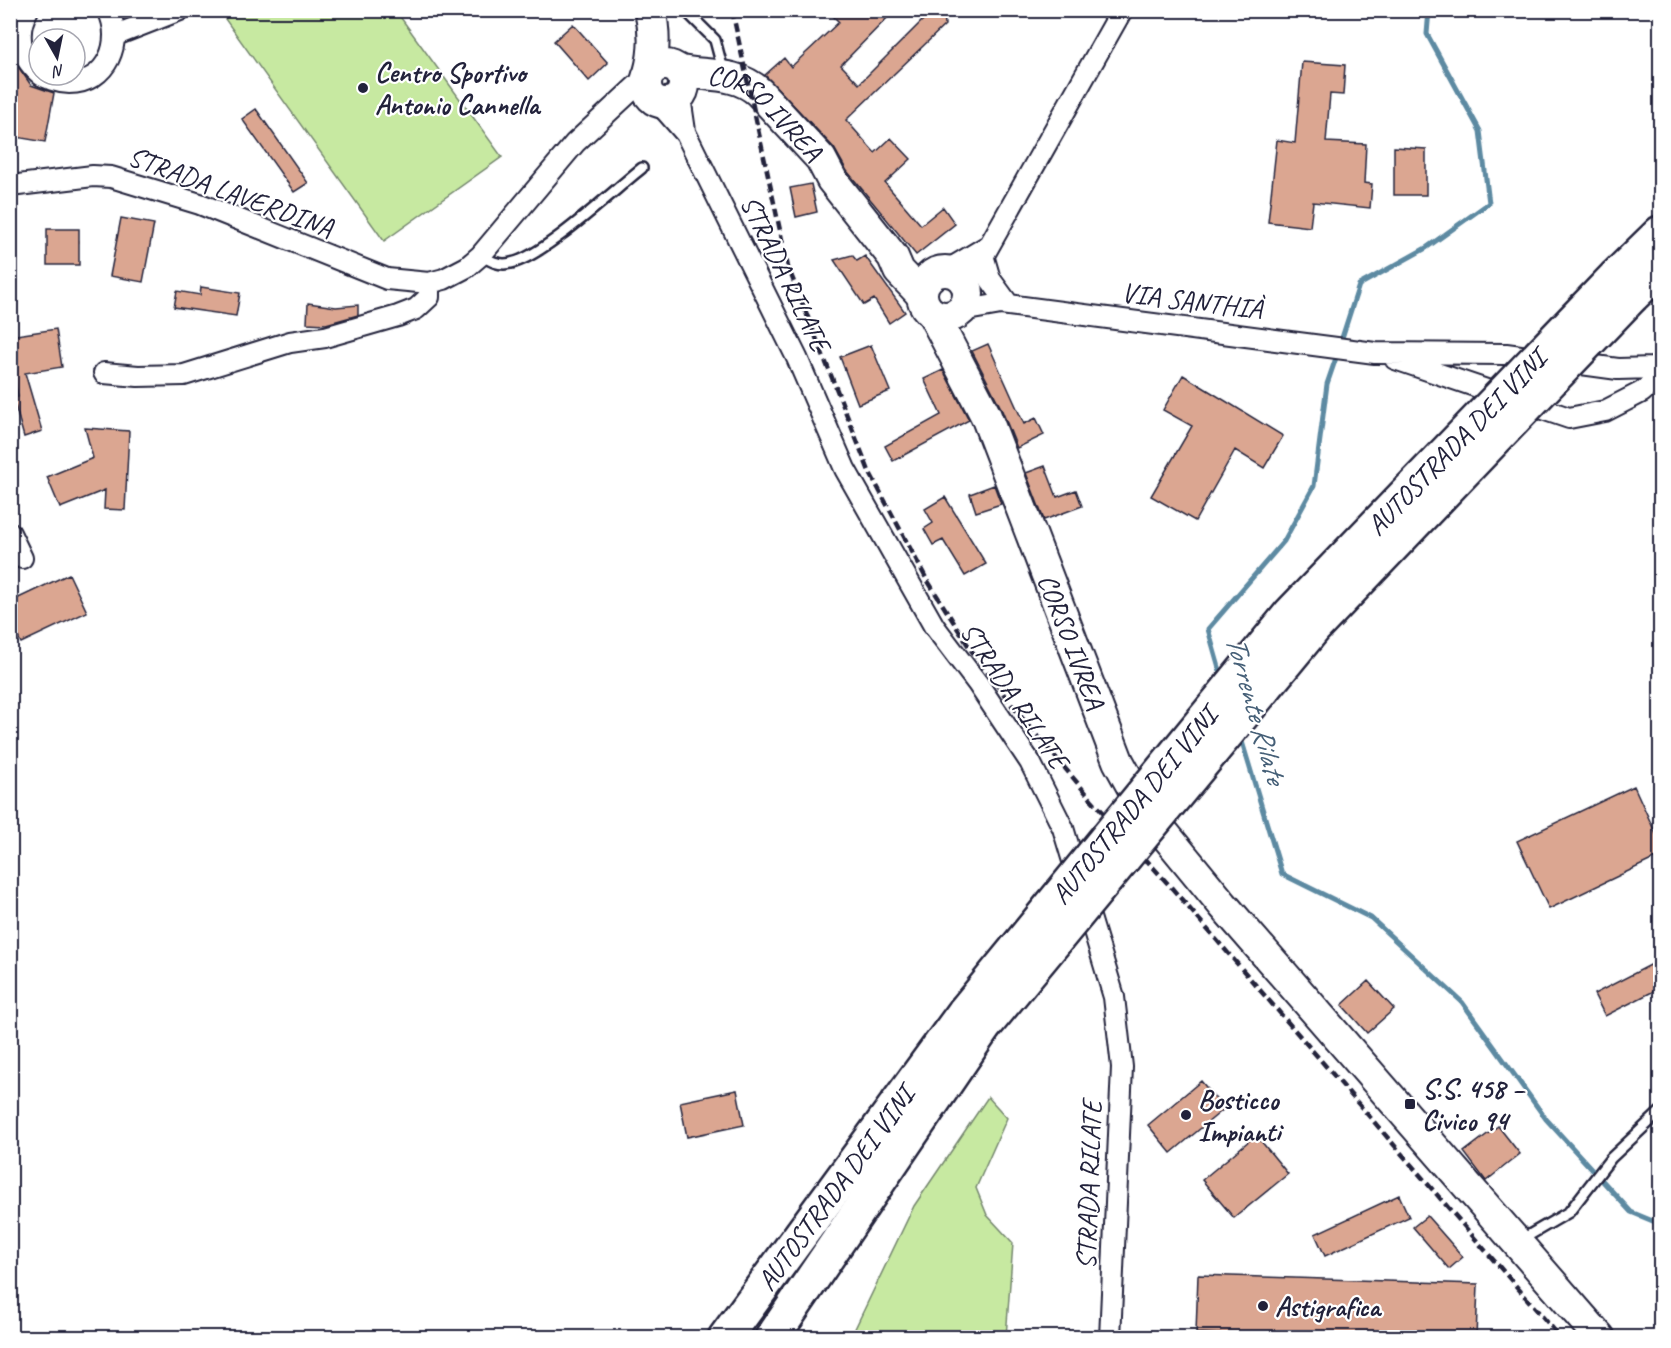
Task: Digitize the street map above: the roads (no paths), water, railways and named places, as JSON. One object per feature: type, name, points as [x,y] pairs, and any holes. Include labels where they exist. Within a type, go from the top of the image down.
[{"type":"highway","name":"AUTOSTRADA DEI VINI","points":[[725,1338],[1290,614],[1625,286],[1660,233]]},
{"type":"highway","name":"AUTOSTRADA DEI VINI","points":[[1625,286],[1660,269]]},
{"type":"highway","name":"AUTOSTRADA DEI VINI","points":[[772,1338],[975,1019]]},
{"type":"main road","points":[[652,18],[652,63],[665,84]]},
{"type":"main road","name":"CORSO IVREA","points":[[665,84],[698,75],[729,76],[747,82],[807,141],[821,159],[832,180],[893,257],[923,272],[949,294],[956,355],[986,416],[1118,761],[1145,810],[1223,904],[1600,1338]]},
{"type":"main road","name":"CORSO IVREA","points":[[665,84],[740,95],[775,124],[816,167],[832,180]]},
{"type":"street","points":[[87,78],[105,65],[112,52],[116,35],[108,10]]},
{"type":"street","points":[[116,35],[180,10]]},
{"type":"street","points":[[949,294],[986,250],[1122,10]]},
{"type":"street","points":[[21,13],[20,40],[27,59]]},
{"type":"street","name":"STRADA LAVERDINA","points":[[10,186],[93,176],[111,177],[200,204],[387,279],[429,283],[444,279],[467,267],[481,255],[575,143],[616,103],[665,84]]},
{"type":"street","name":"STRADA RILATE","points":[[665,84],[686,134],[797,358],[845,469],[934,626],[978,684],[1030,762],[1063,828],[1114,997],[1122,1067],[1110,1338]]},
{"type":"street","points":[[986,250],[990,279],[1005,305]]},
{"type":"street","points":[[104,373],[138,376],[184,375],[290,342],[325,337],[416,309],[429,297],[429,283]]},
{"type":"street","name":"VIA SANTHIÀ","points":[[949,294],[1005,305],[1375,353],[1506,354],[1618,369],[1653,368],[1660,365]]},
{"type":"street","name":"VIA SANTHIÀ","points":[[1375,353],[1569,418],[1605,411],[1642,392],[1660,376]]},
{"type":"street","points":[[10,533],[22,558]]},
{"type":"lane","points":[[685,10],[715,40],[723,70],[729,76]]},
{"type":"lane","points":[[481,255],[490,262],[503,264],[518,261],[551,242],[642,168]]},
{"type":"lane","points":[[1517,1242],[1569,1212],[1611,1158],[1660,1112]]},
{"type":"waterway","name":"Torrente Rilate","points":[[1340,344],[1359,285],[1426,248],[1489,203],[1480,131],[1427,34],[1429,10]]},
{"type":"waterway","name":"Torrente Rilate","points":[[1222,678],[1208,629],[1284,541],[1314,486],[1327,384],[1338,352]]},
{"type":"waterway","name":"Torrente Rilate","points":[[1240,735],[1282,874],[1371,918],[1462,1002],[1546,1119],[1631,1212],[1660,1224]]},
{"type":"railway","points":[[732,10],[788,267],[869,471],[926,578],[971,650],[1017,712],[1561,1338]]},
{"type":"place","name":"Centro Sportivo Antonio Cannella","points":[[363,88]]},
{"type":"place","name":"S.S. 458 – Civico 94","points":[[1410,1104]]},
{"type":"place","name":"Bosticco Impianti","points":[[1186,1115]]},
{"type":"place","name":"Astigrafica","points":[[1263,1306]]}]
